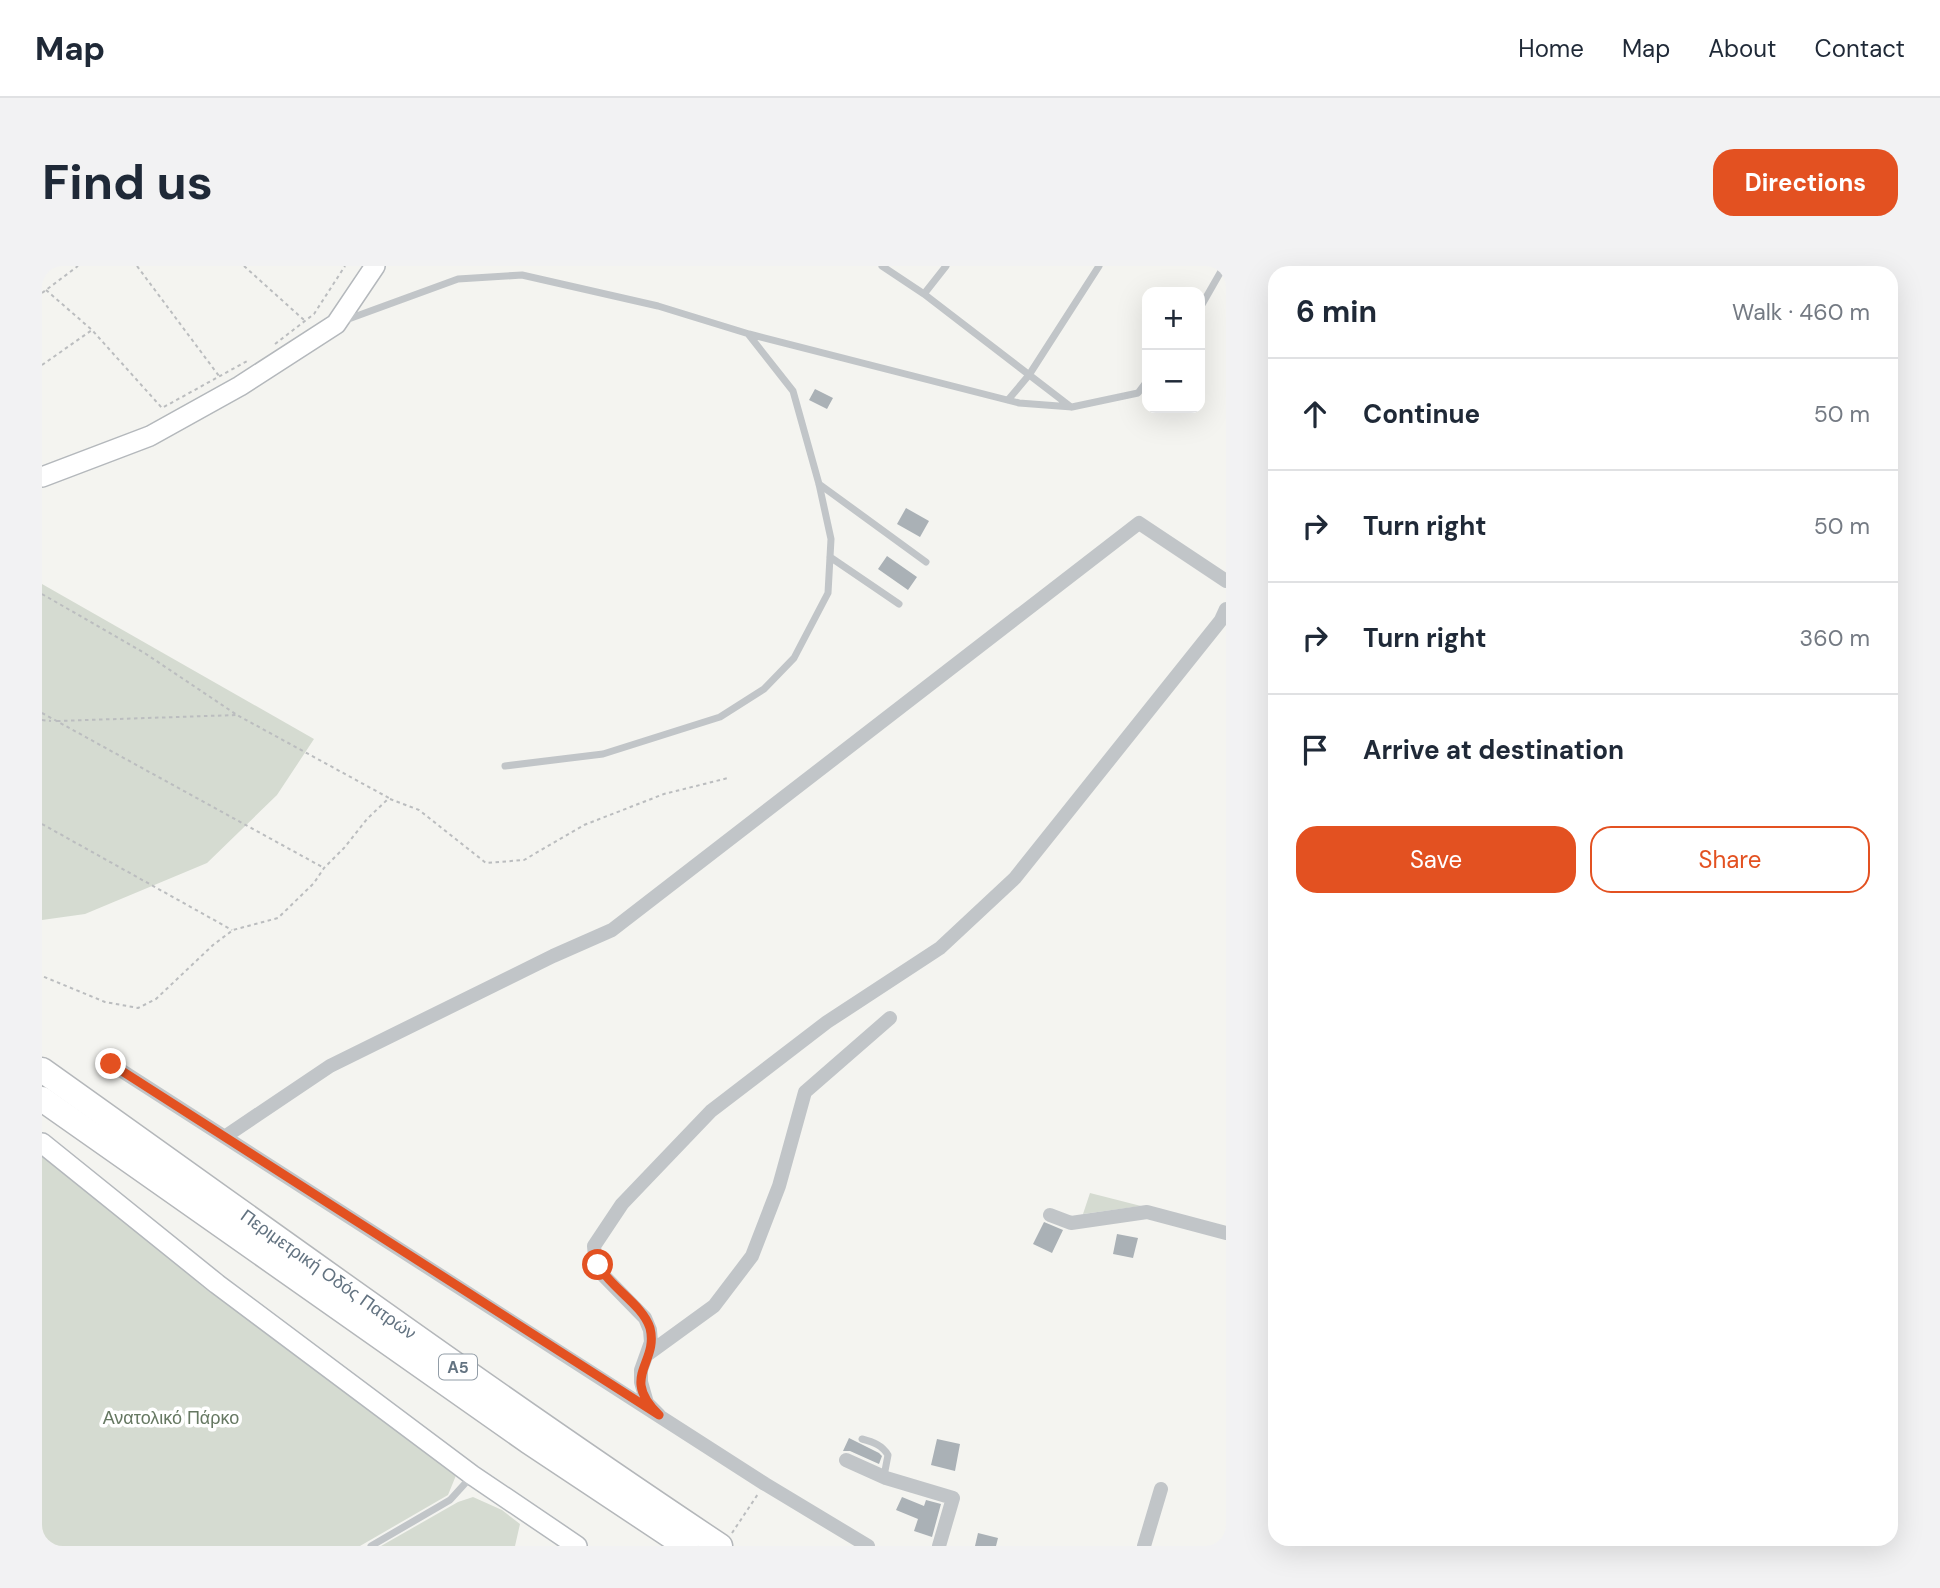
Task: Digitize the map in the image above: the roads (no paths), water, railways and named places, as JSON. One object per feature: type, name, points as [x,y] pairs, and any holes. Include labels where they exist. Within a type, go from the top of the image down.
[{"type":"highway","name":"Περιμετρική Οδός Πατρών","points":[[42,1070],[438,1354],[604,1469],[725,1541]]},
{"type":"highway","name":"Περιμετρική Οδός Πατρών","points":[[42,1099],[517,1433],[686,1546]]},
{"type":"street","points":[[42,477],[150,436],[240,386],[336,324],[375,266]]},
{"type":"street","points":[[226,1136],[330,1066],[553,956],[612,930],[1139,523],[1226,581]]},
{"type":"street","points":[[659,1415],[647,1403],[642,1391],[641,1370],[651,1342],[650,1329],[645,1318],[603,1275],[595,1256],[594,1246],[622,1204],[711,1111],[827,1022],[940,948],[1015,878],[1224,616]]},
{"type":"street","points":[[648,1354],[714,1306],[752,1256],[779,1186],[804,1092],[890,1018]]},
{"type":"street","points":[[111,1064],[765,1484],[868,1546]]},
{"type":"street","points":[[42,1143],[168,1246],[472,1475],[577,1546]]},
{"type":"street","points":[[1050,1215],[1071,1223],[1147,1212],[1226,1233]]},
{"type":"street","points":[[845,1460],[884,1477],[953,1498],[939,1546]]},
{"type":"street","points":[[1144,1546],[1161,1489]]},
{"type":"lane","points":[[882,266],[924,293],[1072,407]]},
{"type":"lane","points":[[924,293],[946,266]]},
{"type":"lane","points":[[1008,400],[1029,375],[1098,266]]},
{"type":"lane","points":[[1205,299],[1224,266]]},
{"type":"lane","points":[[336,324],[458,279],[522,275],[658,306],[749,334],[1008,400],[1072,407],[1138,393],[1142,388]]},
{"type":"lane","points":[[505,766],[603,754],[720,716],[764,689],[794,657],[828,593],[831,539],[793,391],[749,334]]},
{"type":"lane","points":[[819,484],[926,562]]},
{"type":"lane","points":[[830,557],[899,604]]},
{"type":"lane","points":[[862,1439],[877,1443],[888,1455],[884,1477]]},
{"type":"lane","points":[[371,1546],[450,1500],[472,1475]]},
{"type":"park label","name":"Ανατολικό Πάρκο","points":[[171,1418]]}]
